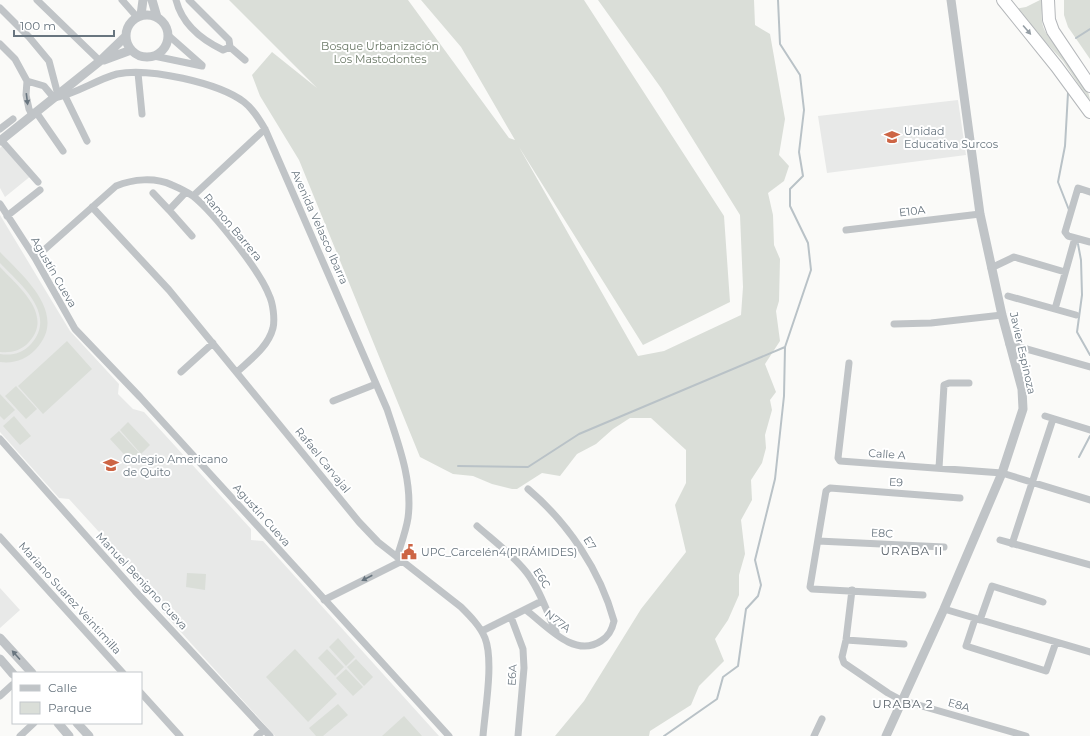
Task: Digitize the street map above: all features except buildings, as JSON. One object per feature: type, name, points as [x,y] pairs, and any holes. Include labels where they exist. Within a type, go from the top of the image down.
[{"type":"highway","points":[[1003,0],[1057,67],[1090,112]]},
{"type":"highway","points":[[1048,0],[1049,20],[1053,31],[1090,86]]},
{"type":"street","points":[[37,0],[100,61]]},
{"type":"street","points":[[122,0],[139,16],[157,17]]},
{"type":"street","points":[[38,182],[0,140],[59,96],[100,61],[126,36],[129,25],[139,16],[143,0]]},
{"type":"street","points":[[152,0],[157,17],[165,24],[168,35],[166,45],[154,56]]},
{"type":"street","points":[[176,0],[185,20],[199,35],[223,50],[230,48]]},
{"type":"street","points":[[189,0],[229,40],[230,48],[245,60]]},
{"type":"street","name":"Javier Espinoza","points":[[886,736],[901,700],[944,610],[1002,473],[1023,409],[1022,389],[1002,315],[980,214],[951,0]]},
{"type":"street","points":[[0,8],[29,37],[49,62],[59,96],[87,142]]},
{"type":"street","points":[[126,36],[131,50],[144,57],[154,56],[202,66],[168,35]]},
{"type":"street","points":[[0,44],[15,59],[27,81],[26,95],[29,109],[64,151]]},
{"type":"street","points":[[100,61],[131,50]]},
{"type":"street","points":[[138,73],[142,114]]},
{"type":"street","name":"Avenida Velasco Ibarra","points":[[59,96],[117,74],[138,73],[192,81],[229,94],[244,102],[257,115],[265,128],[387,409],[401,454],[406,479],[408,517],[399,559]]},
{"type":"street","points":[[27,81],[44,86],[59,96]]},
{"type":"street","points":[[0,129],[13,119]]},
{"type":"street","points":[[193,196],[265,128]]},
{"type":"street","name":"Ramon Barrera","points":[[35,258],[116,186],[137,180],[163,182],[186,192],[193,196],[212,215],[258,274],[270,296],[273,326],[269,339],[261,350],[237,372]]},
{"type":"street","points":[[1090,192],[1078,188],[1065,232],[1068,236],[1090,242]]},
{"type":"street","points":[[7,216],[40,190]]},
{"type":"street","points":[[169,210],[186,192]]},
{"type":"street","points":[[153,193],[192,236]]},
{"type":"street","name":"Agustín Cueva","points":[[0,204],[35,258],[75,329],[140,397],[449,736]]},
{"type":"street","name":"Rafael Carvajal","points":[[92,207],[169,290],[359,522],[378,542],[461,607],[482,631],[488,650],[483,736]]},
{"type":"street","name":"E10A","points":[[846,230],[980,214]]},
{"type":"street","points":[[1055,309],[1075,238]]},
{"type":"street","points":[[991,268],[1014,257],[1065,272]]},
{"type":"street","points":[[1008,296],[1076,315]]},
{"type":"street","points":[[894,324],[931,323],[1002,315]]},
{"type":"street","points":[[181,372],[213,343]]},
{"type":"street","points":[[1009,344],[1090,367]]},
{"type":"street","name":"Calle A","points":[[849,363],[838,458],[840,461],[1002,473],[1090,500]]},
{"type":"street","points":[[939,468],[944,385],[949,383],[969,383]]},
{"type":"street","points":[[333,401],[376,384]]},
{"type":"street","points":[[1045,416],[1090,430]]},
{"type":"street","points":[[1012,544],[1031,482],[1053,419]]},
{"type":"street","name":"Manuel Benigno Cueva","points":[[0,439],[135,590],[270,736]]},
{"type":"street","name":"E9","points":[[818,541],[826,491],[830,488],[960,498]]},
{"type":"street","name":"E7","points":[[528,489],[564,524],[581,549],[602,588],[614,621]]},
{"type":"street","name":"E6C","points":[[477,526],[515,560],[527,574],[542,601],[557,634]]},
{"type":"street","name":"Mariano Suarez Veintimilla","points":[[0,537],[122,672]]},
{"type":"street","points":[[1000,540],[1090,565]]},
{"type":"street","points":[[818,541],[809,584],[812,588],[923,595]]},
{"type":"street","name":"E8C","points":[[818,541],[944,547]]},
{"type":"street","points":[[324,600],[399,559]]},
{"type":"street","points":[[1043,602],[992,586],[966,646],[1046,671],[1056,642]]},
{"type":"street","points":[[852,590],[846,640],[904,644]]},
{"type":"street","points":[[482,631],[542,601]]},
{"type":"street","name":"N77A","points":[[526,610],[566,642],[576,646],[587,646],[597,643],[607,637],[614,621]]},
{"type":"street","points":[[944,610],[1090,652]]},
{"type":"street","name":"E6A","points":[[511,617],[522,643],[524,656],[518,736]]},
{"type":"street","points":[[0,638],[31,672]]},
{"type":"street","name":"E8A","points":[[846,640],[842,657],[843,662],[888,693],[901,700],[1026,736]]},
{"type":"street","points":[[0,659],[12,673]]},
{"type":"street","points":[[0,696],[12,685]]},
{"type":"street","points":[[142,694],[180,736]]},
{"type":"street","points":[[815,736],[822,719]]},
{"type":"street","points":[[20,736],[33,724]]},
{"type":"street","points":[[59,724],[69,736]]},
{"type":"street","points":[[78,724],[89,736]]},
{"type":"street","points":[[257,736],[264,730]]},
{"type":"shaded area","name":"Unidad Educativa Surcos","points":[[958,100],[966,155],[827,173],[818,116]]},
{"type":"shaded area","points":[[4,144],[32,175],[5,197],[0,188],[0,148]]},
{"type":"shaded area","name":"Colegio Americano de Quito","points":[[0,215],[70,331],[119,384],[118,394],[133,409],[144,412],[251,529],[251,540],[263,541],[439,736],[275,736],[160,609],[160,598],[149,586],[140,588],[130,576],[130,566],[69,499],[59,498],[0,432]]},
{"type":"shaded area","points":[[0,588],[20,610],[0,628]]},
{"type":"green space","name":"Bosque Urbanización Los Mastodontes","points":[[229,0],[408,0],[509,138],[515,140],[461,47],[421,0],[584,0],[724,216],[730,302],[643,345],[519,147],[638,356],[664,351],[741,315],[743,287],[740,215],[661,88],[598,0],[754,0],[755,25],[770,34],[785,119],[779,155],[789,166],[784,181],[768,193],[773,215],[774,245],[780,259],[779,301],[776,311],[780,341],[765,364],[776,392],[770,400],[772,410],[765,435],[766,448],[762,463],[751,480],[752,500],[741,520],[745,554],[739,575],[739,595],[728,620],[715,639],[724,661],[699,686],[691,705],[650,731],[649,736],[555,736],[584,701],[641,609],[686,552],[675,505],[686,483],[686,450],[651,418],[630,418],[613,429],[596,444],[577,454],[560,476],[542,473],[517,489],[492,484],[473,476],[453,474],[420,457],[299,160],[260,96],[252,75],[272,52],[317,88]]},
{"type":"green space","points":[[1043,0],[1043,27],[1050,39],[1079,74],[1089,93],[1090,102],[1063,61],[1015,9],[1026,7]]},
{"type":"green space","points":[[1064,0],[1090,0],[1090,59],[1068,27],[1064,15]]},
{"type":"green space","points":[[0,252],[20,272],[39,296],[45,309],[48,322],[45,336],[36,349],[20,360],[10,362],[0,362],[0,354],[9,355],[17,353],[28,347],[38,333],[40,322],[38,310],[33,300],[17,280],[0,263]]},
{"type":"green space","points":[[0,267],[24,292],[36,311],[38,322],[36,332],[26,345],[16,351],[0,352]]},
{"type":"green space","points":[[67,341],[92,369],[43,414],[18,386]]},
{"type":"green space","points":[[16,386],[37,409],[26,419],[5,396]]},
{"type":"green space","points":[[0,394],[15,410],[4,420],[0,416]]},
{"type":"green space","points":[[14,416],[31,436],[20,445],[3,426]]},
{"type":"green space","points":[[128,422],[150,445],[141,454],[120,430]]},
{"type":"green space","points":[[119,431],[141,455],[132,463],[110,439]]},
{"type":"green space","points":[[187,573],[206,574],[205,590],[186,587]]},
{"type":"green space","points":[[338,638],[355,657],[346,666],[329,647]]},
{"type":"green space","points":[[295,649],[337,694],[308,722],[266,677]]},
{"type":"green space","points":[[327,649],[344,667],[335,676],[318,658]]},
{"type":"green space","points":[[356,659],[373,677],[364,686],[347,667]]},
{"type":"green space","points":[[346,669],[363,687],[353,696],[336,678]]},
{"type":"green space","points":[[338,704],[348,715],[323,736],[316,736],[309,728]]},
{"type":"green space","points":[[404,716],[422,736],[382,736]]},
{"type":"waterway","points":[[664,736],[717,699],[723,677],[738,666],[746,609],[758,596],[761,585],[755,560],[775,479],[784,396],[785,347],[811,270],[808,243],[790,206],[790,189],[803,176],[799,152],[804,110],[800,75],[780,44],[778,0]]},
{"type":"waterway","points":[[1076,38],[1090,29]]},
{"type":"waterway","points":[[1068,93],[1065,146],[1058,182],[1069,210]]},
{"type":"waterway","points":[[1078,244],[1081,260],[1082,295],[1077,332],[1090,355]]},
{"type":"waterway","points":[[458,466],[528,467],[579,434],[785,347]]},
{"type":"waterway","points":[[1079,457],[1090,436]]},
{"type":"place","name":"Unidad Educativa Surcos","points":[[892,137]]},
{"type":"place","name":"Colegio Americano de Quito","points":[[111,465]]},
{"type":"place","name":"UPC_Carcelén4(PIRÁMIDES)","points":[[409,552]]},
{"type":"district","name":"URABA II","points":[[912,551]]},
{"type":"district","name":"URABA 2","points":[[903,704]]}]
